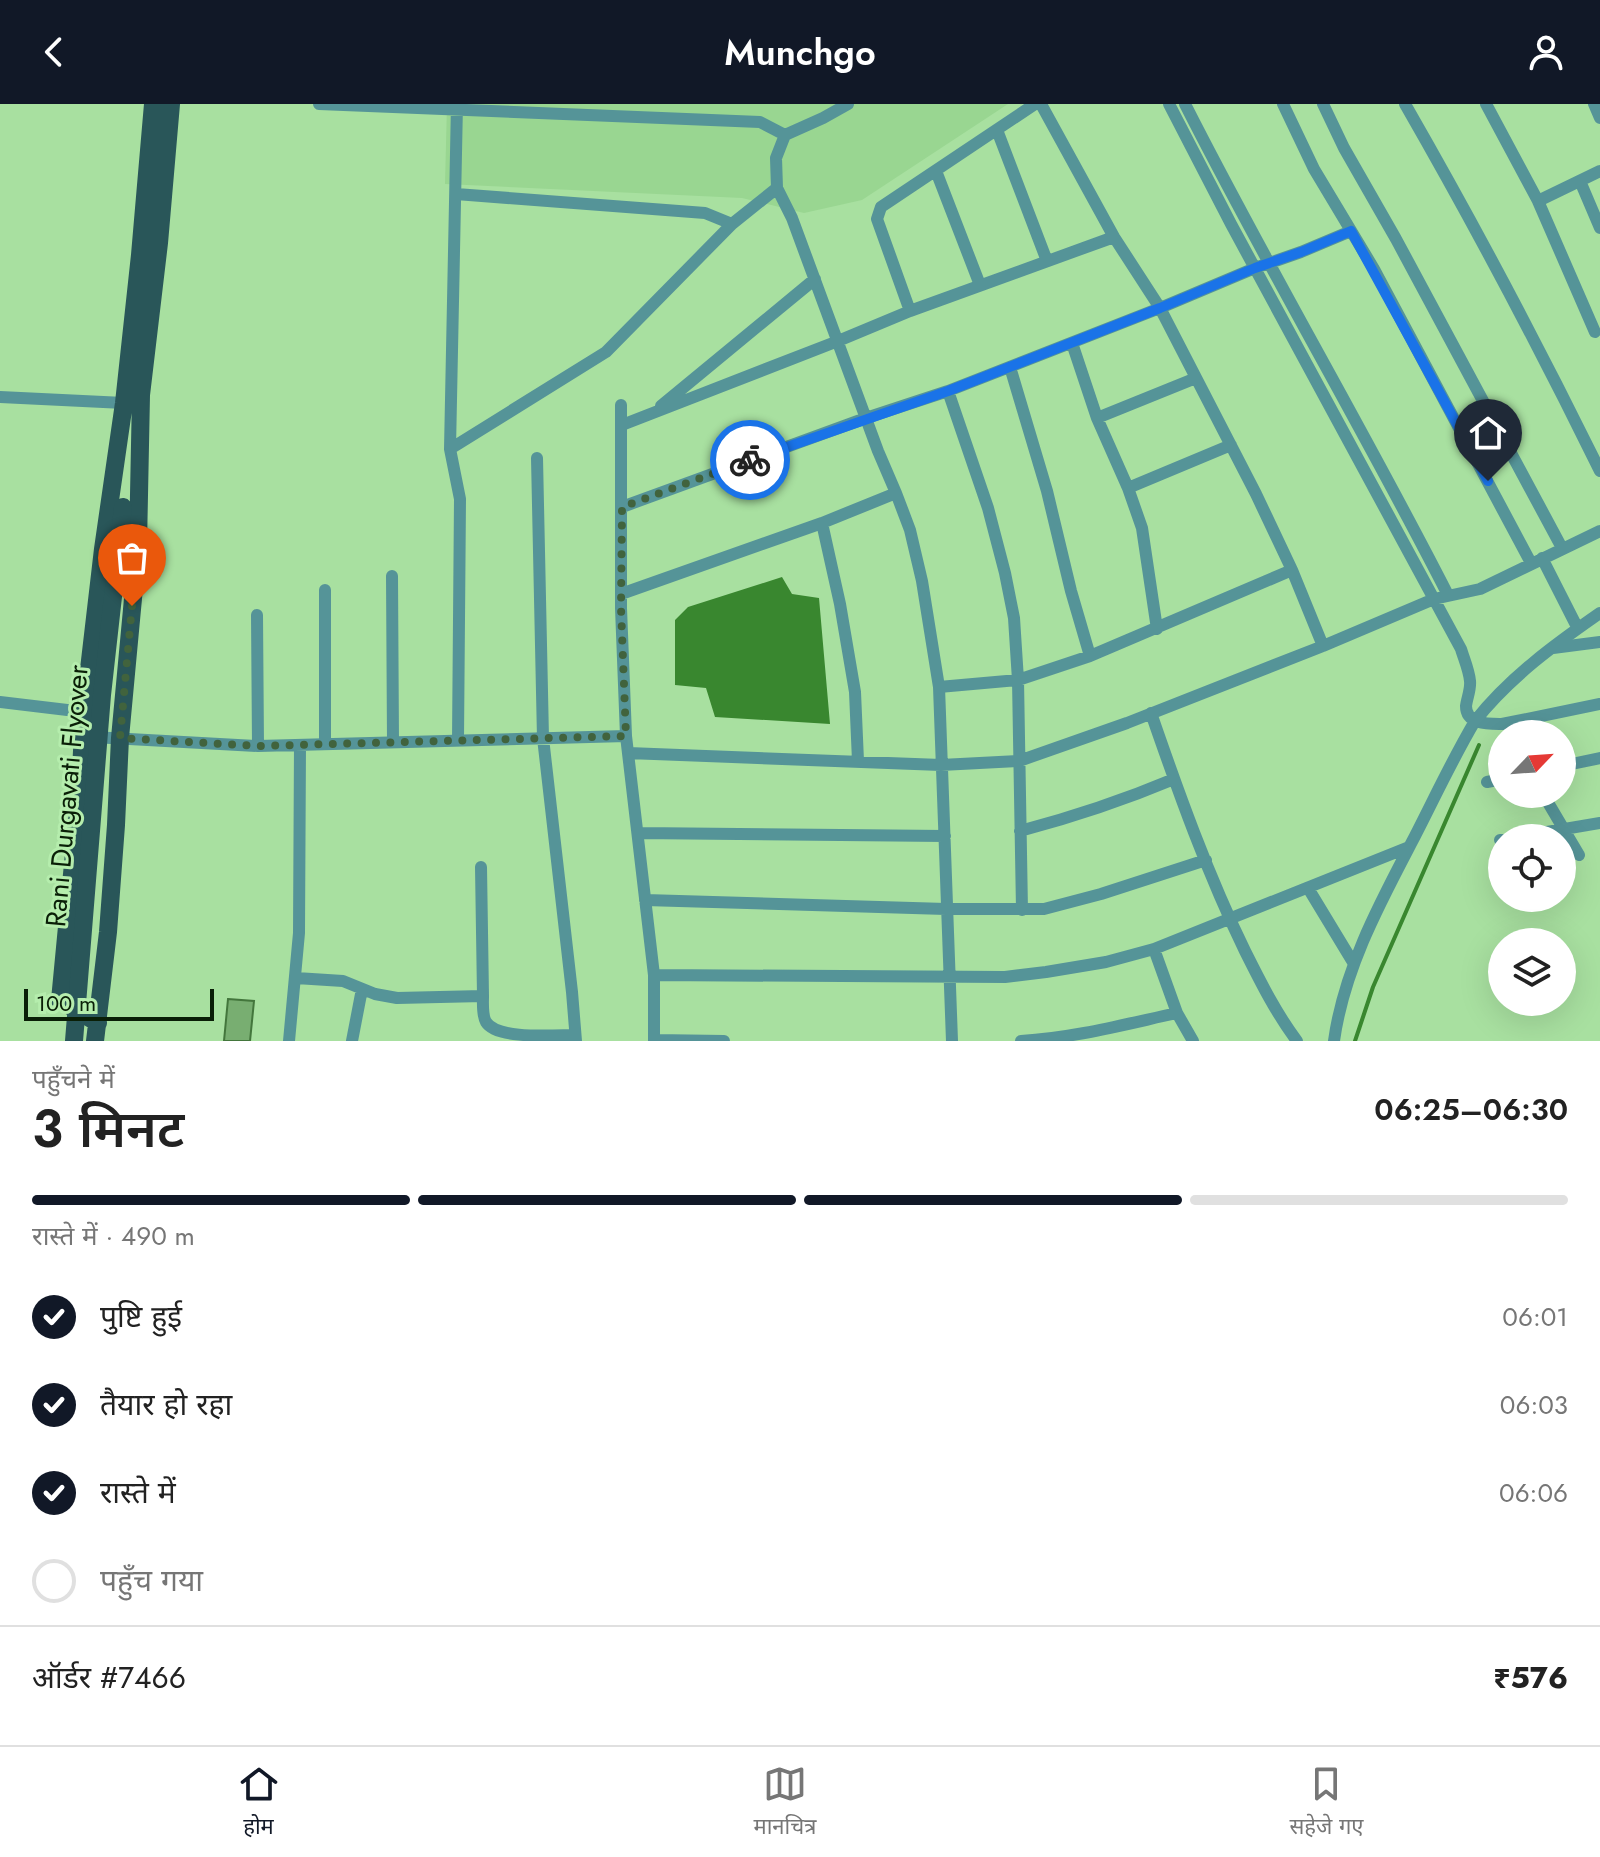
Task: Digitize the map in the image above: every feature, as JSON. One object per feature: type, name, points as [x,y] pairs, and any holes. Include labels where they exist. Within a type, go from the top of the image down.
[{"type":"main road","points":[[96,1032],[60,1000],[80,790],[84,712],[124,403],[153,104]]},
{"type":"main road","points":[[96,1032],[108,932],[120,738],[138,545],[141,395],[171,104]]},
{"type":"main road","name":"Rani Durgavati Flyover","points":[[74,1041],[102,695],[123,507],[115,465]]},
{"type":"main road","name":"Rani Durgavati Flyover","points":[[123,507],[140,475]]},
{"type":"street","points":[[319,104],[457,106],[760,122],[785,135]]},
{"type":"street","points":[[848,104],[785,135],[776,158],[777,188],[792,218],[910,530],[922,581],[939,687],[952,1041]]},
{"type":"street","points":[[910,311],[877,219],[881,207],[1038,104],[1114,237],[1160,308],[1292,570],[1323,646]]},
{"type":"street","points":[[1169,104],[1461,649],[1470,681],[1467,713],[1475,721],[1488,724]]},
{"type":"street","points":[[1185,104],[1448,595]]},
{"type":"street","points":[[1283,104],[1314,169],[1374,269],[1537,560],[1580,627]]},
{"type":"street","points":[[1323,104],[1562,548]]},
{"type":"street","points":[[1405,104],[1552,373],[1600,471]]},
{"type":"street","points":[[1486,104],[1538,201],[1595,332]]},
{"type":"street","points":[[1594,104],[1600,118]]},
{"type":"street","points":[[457,106],[450,449],[460,499],[458,740]]},
{"type":"street","points":[[997,130],[1047,261]]},
{"type":"street","points":[[936,171],[980,285]]},
{"type":"street","points":[[1538,201],[1600,171]]},
{"type":"street","points":[[1580,181],[1600,228]]},
{"type":"street","points":[[450,449],[606,352],[732,224],[777,188]]},
{"type":"street","points":[[456,194],[705,213],[732,224]]},
{"type":"street","points":[[622,507],[948,391],[1351,231]]},
{"type":"street","points":[[622,425],[910,311],[1114,237]]},
{"type":"street","points":[[652,413],[815,279]]},
{"type":"street","points":[[1072,343],[1097,418],[1142,528],[1157,629]]},
{"type":"street","points":[[1010,367],[1047,491],[1090,656]]},
{"type":"street","points":[[1097,418],[1196,378]]},
{"type":"street","points":[[948,391],[988,508],[1014,618],[1022,910]]},
{"type":"street","points":[[0,397],[124,403]]},
{"type":"street","points":[[621,405],[621,594],[626,736],[654,975],[654,1040],[724,1041]]},
{"type":"street","points":[[1128,488],[1231,445]]},
{"type":"street","points":[[481,867],[483,996],[487,1024],[495,1031],[512,1034],[575,1038],[543,738],[537,458]]},
{"type":"street","points":[[621,594],[822,523],[896,493]]},
{"type":"street","points":[[822,523],[855,692],[858,761]]},
{"type":"street","points":[[628,753],[941,765],[1019,761],[1323,646],[1434,599],[1480,589],[1600,531]]},
{"type":"street","points":[[939,687],[1018,680],[1090,656],[1292,570]]},
{"type":"street","points":[[392,576],[393,742]]},
{"type":"street","points":[[325,590],[325,744]]},
{"type":"street","points":[[1334,1041],[1343,996],[1354,964],[1381,903],[1475,721],[1516,676],[1600,613]]},
{"type":"street","points":[[257,615],[258,746]]},
{"type":"street","points":[[1553,648],[1600,642]]},
{"type":"street","points":[[0,702],[84,712]]},
{"type":"street","points":[[1539,720],[1600,704]]},
{"type":"street","points":[[1151,713],[1230,919],[1273,1007],[1297,1041]]},
{"type":"street","points":[[82,737],[258,746],[626,736]]},
{"type":"street","points":[[289,1041],[299,933],[300,745]]},
{"type":"street","points":[[1576,763],[1600,758]]},
{"type":"street","points":[[1020,831],[1081,814],[1174,779]]},
{"type":"street","points":[[1576,827],[1600,823]]},
{"type":"street","points":[[638,833],[945,836]]},
{"type":"street","points":[[654,975],[1005,977],[1106,962],[1154,949],[1409,847]]},
{"type":"street","points":[[1576,850],[1579,855]]},
{"type":"street","points":[[645,900],[1044,909],[1206,860]]},
{"type":"street","points":[[1308,888],[1354,964]]},
{"type":"street","points":[[1154,949],[1177,1013],[1193,1041]]},
{"type":"street","points":[[296,978],[343,981],[375,994],[397,998],[483,996]]},
{"type":"street","points":[[352,1041],[362,989]]},
{"type":"street","points":[[1021,1041],[1097,1031],[1177,1013]]},
{"type":"shaded area","points":[[447,104],[1008,104],[862,200],[804,213],[742,198],[445,184]]},
{"type":"shaded area","points":[[782,577],[792,594],[819,598],[830,724],[715,717],[706,688],[675,685],[675,620],[688,607]]},
{"type":"building","points":[[228,999],[254,1001],[250,1041],[224,1041]]},
{"type":"waterway","points":[[1355,1041],[1373,987],[1479,745]]},
{"type":"way so far","points":[[132,606],[120,738],[258,746],[626,736],[621,608],[622,507],[750,460]]},
{"type":"route","points":[[750,460],[948,391],[1351,231],[1488,481]]}]
